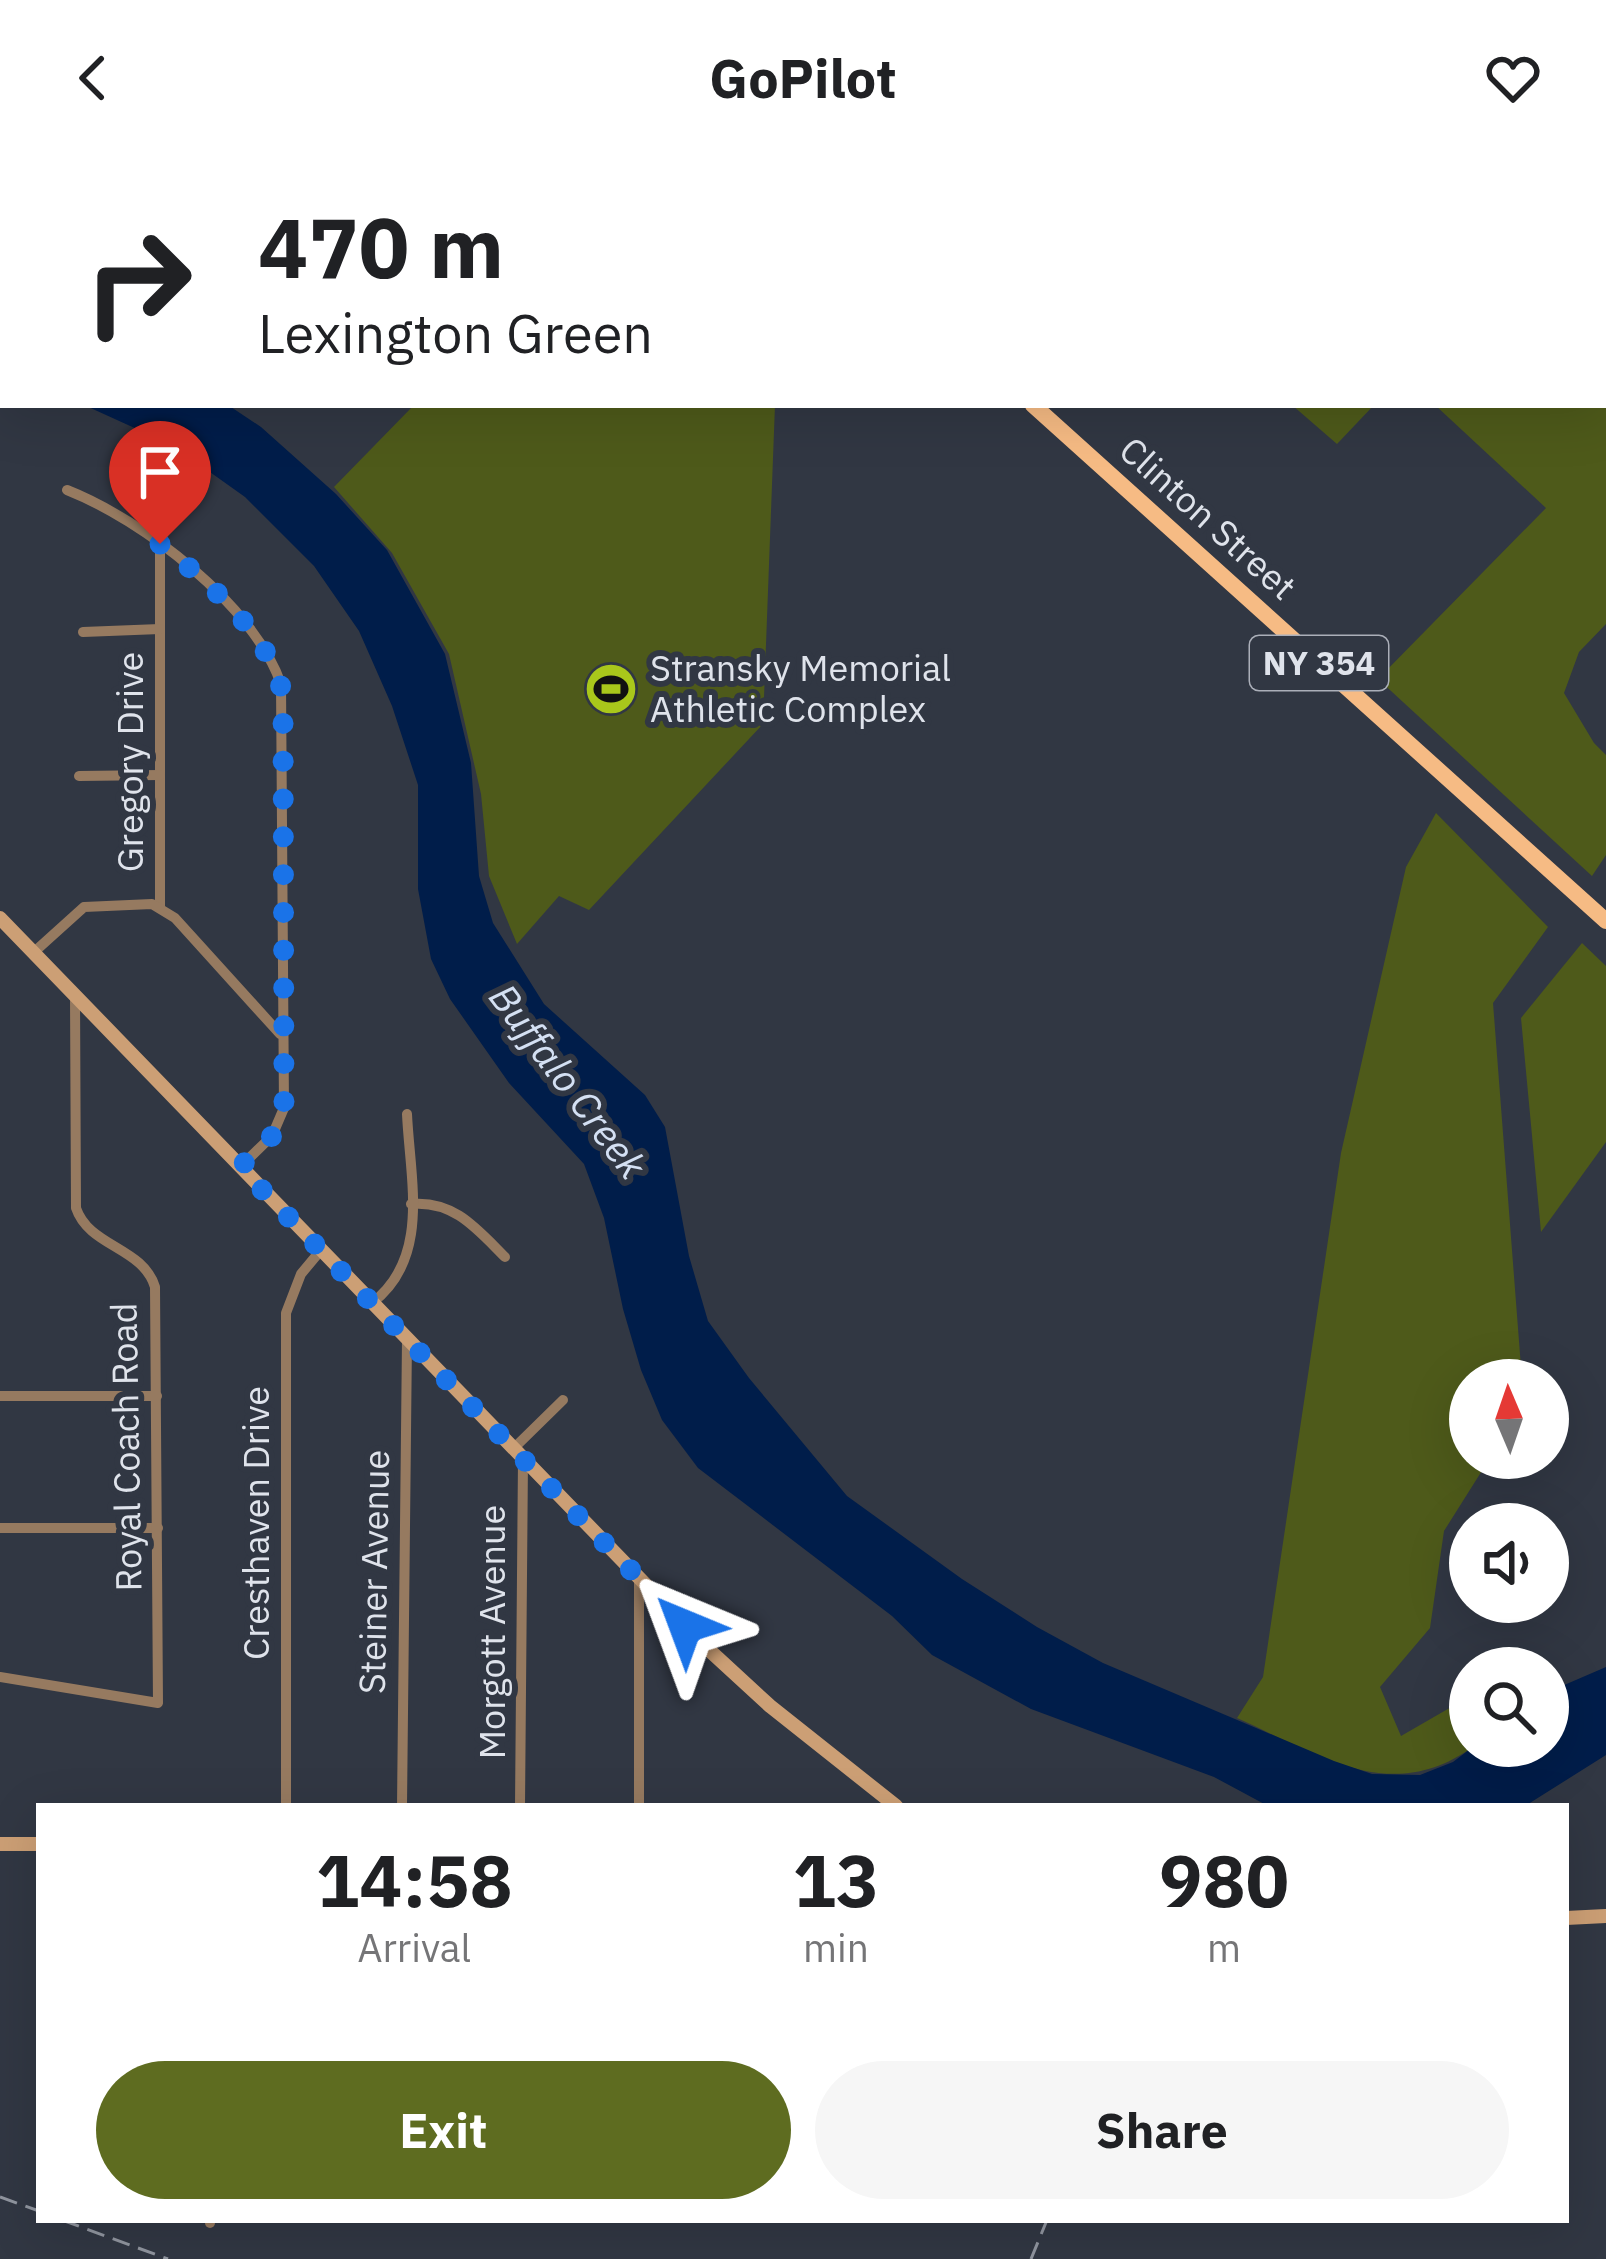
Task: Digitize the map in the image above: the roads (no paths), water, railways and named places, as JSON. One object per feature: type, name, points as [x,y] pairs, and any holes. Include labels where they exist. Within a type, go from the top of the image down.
[{"type":"main road","name":"Clinton Street","points":[[1036,408],[1606,921]]},
{"type":"street","points":[[67,490],[123,517],[224,598],[273,666],[281,685],[281,1119],[272,1136],[240,1167]]},
{"type":"street","name":"Gregory Drive","points":[[160,544],[160,908]]},
{"type":"street","points":[[83,632],[160,629]]},
{"type":"street","points":[[79,776],[160,775]]},
{"type":"street","points":[[33,952],[84,907],[141,903],[160,908],[175,918],[273,1022],[283,1045]]},
{"type":"street","points":[[0,918],[740,1680],[892,1803]]},
{"type":"street","name":"Royal Coach Road","points":[[0,1678],[158,1703],[152,1277],[131,1257],[96,1236],[76,1208],[75,996]]},
{"type":"street","points":[[372,1303],[406,1265],[412,1240],[407,1114]]},
{"type":"street","points":[[411,1204],[436,1204],[458,1213],[505,1257]]},
{"type":"street","name":"Cresthaven Drive","points":[[286,1803],[286,1312],[301,1274],[321,1250]]},
{"type":"street","name":"Steiner Avenue","points":[[402,1803],[407,1339]]},
{"type":"street","points":[[0,1396],[157,1396]]},
{"type":"street","points":[[518,1454],[563,1400]]},
{"type":"street","name":"Morgott Avenue","points":[[518,1454],[520,1803]]},
{"type":"street","points":[[0,1528],[158,1528]]},
{"type":"street","points":[[639,1579],[639,1803]]},
{"type":"street","points":[[0,1844],[36,1844]]},
{"type":"street","points":[[1569,1918],[1606,1916]]},
{"type":"water","name":"Buffalo Creek","points":[[91,408],[232,408],[261,427],[336,494],[387,550],[445,654],[471,763],[479,876],[493,923],[544,1004],[645,1095],[665,1127],[689,1256],[708,1321],[847,1496],[962,1579],[1103,1663],[1372,1774],[1420,1775],[1449,1764],[1569,1767],[1569,1683],[1606,1667],[1606,1755],[1530,1803],[1262,1803],[1214,1777],[1031,1709],[932,1655],[892,1616],[698,1468],[662,1420],[641,1370],[604,1218],[584,1164],[509,1083],[450,999],[431,959],[418,889],[418,785],[392,706],[359,631],[314,566],[245,497],[172,445]]},
{"type":"railway","points":[[0,2197],[36,2210]]},
{"type":"railway","points":[[70,2223],[168,2259]]},
{"type":"railway","points":[[1031,2259],[1046,2223]]},
{"type":"place","name":"Stransky Memorial Athletic Complex","points":[[611,689]]}]
